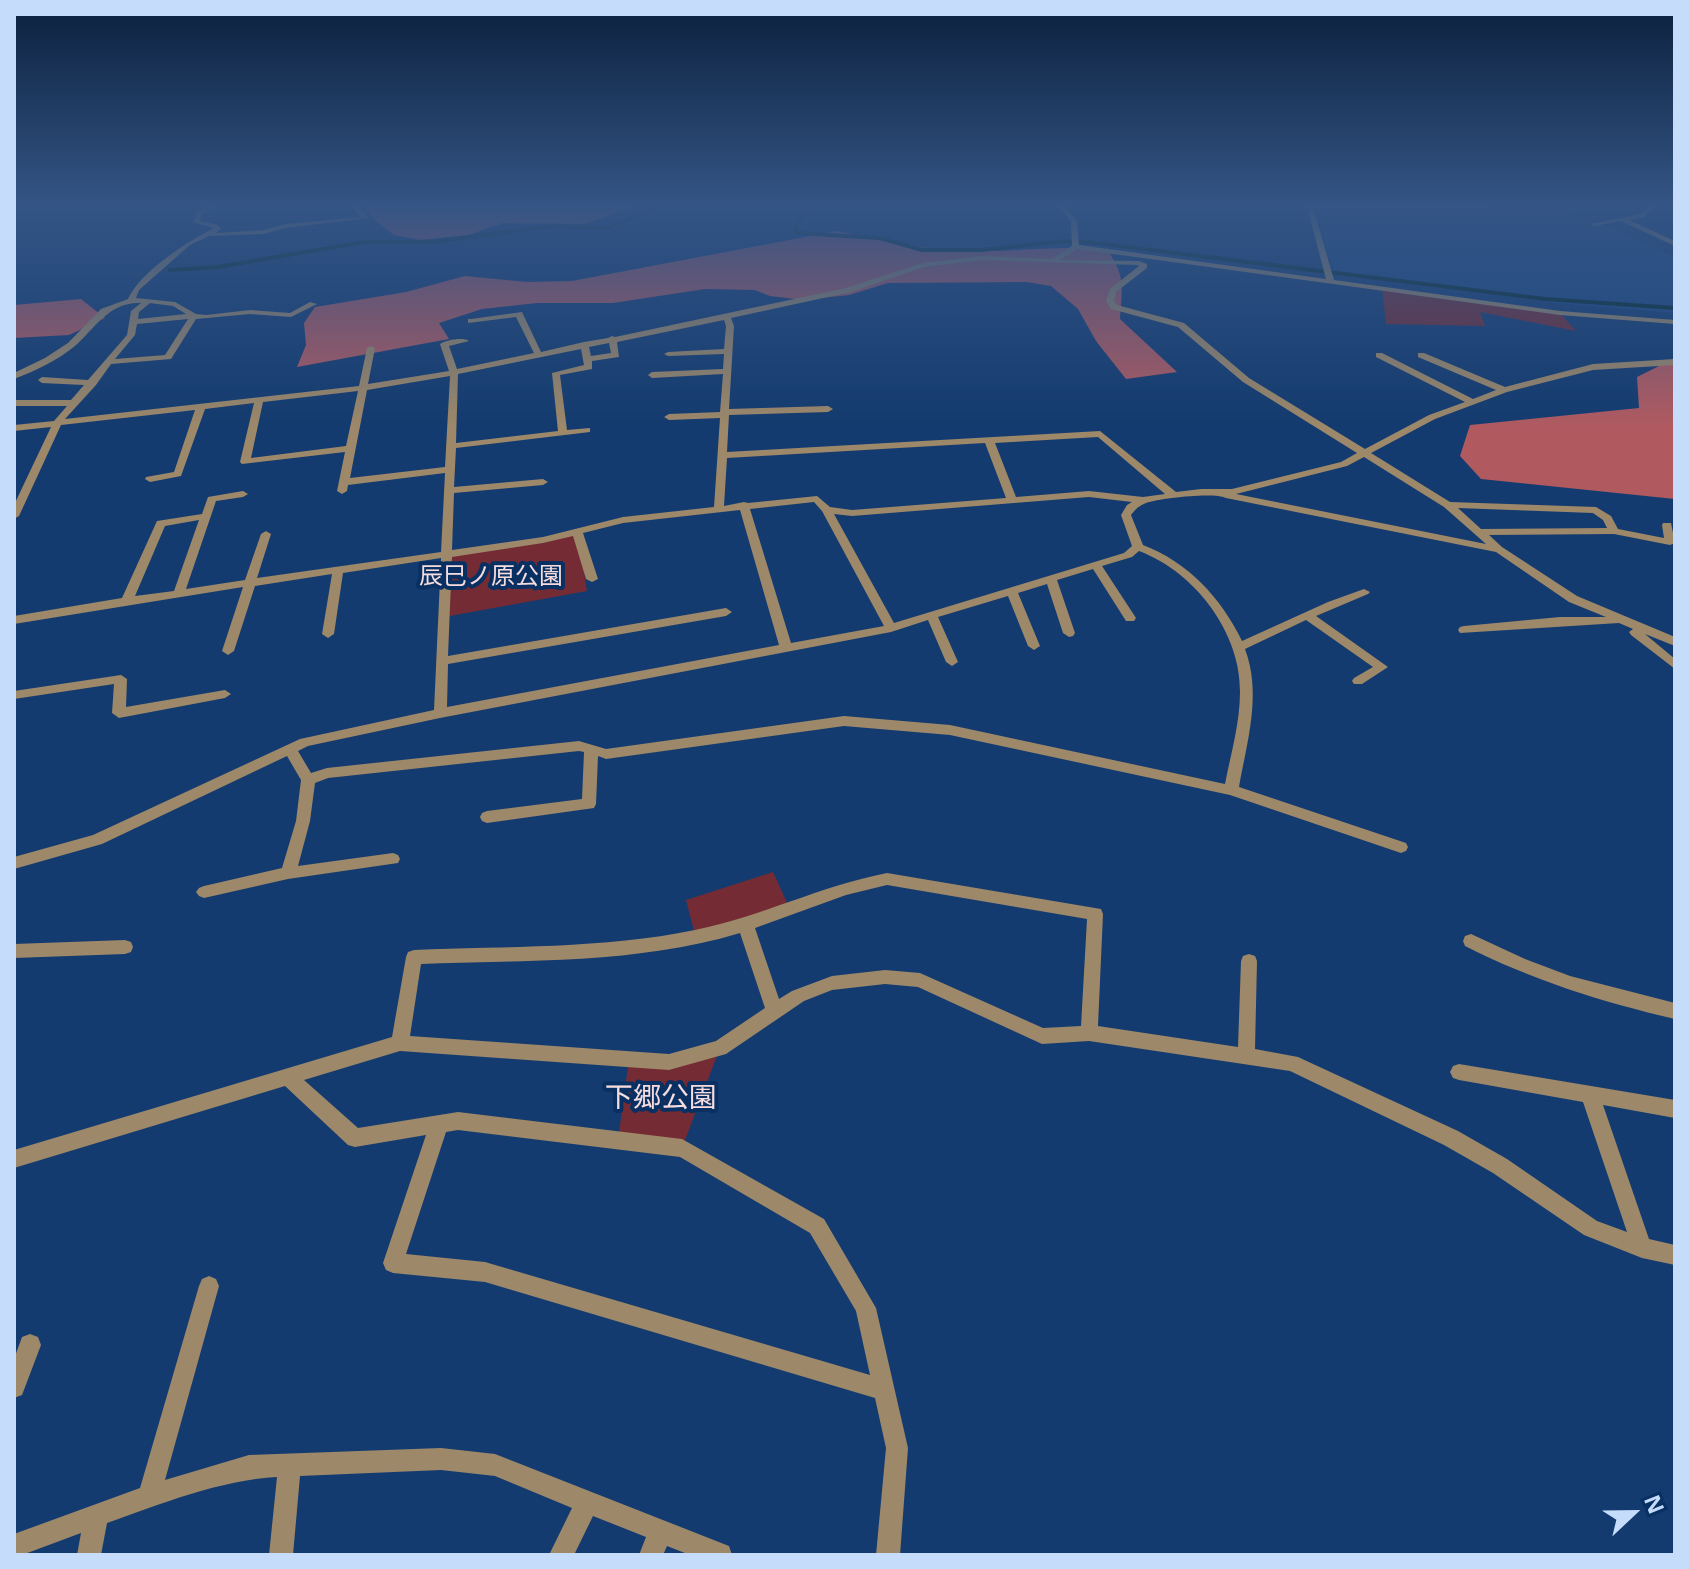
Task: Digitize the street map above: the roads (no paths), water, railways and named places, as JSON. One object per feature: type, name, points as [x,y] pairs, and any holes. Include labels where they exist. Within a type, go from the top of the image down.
[{"type":"street","points":[[131,300],[145,280]]},
{"type":"street","points":[[14,428],[361,388],[454,373],[612,338],[727,317],[848,290],[877,280]]},
{"type":"street","points":[[1126,280],[1113,291],[1110,301],[1114,307],[1181,325],[1246,380],[1448,505],[1500,550],[1573,599],[1675,642]]},
{"type":"street","points":[[1318,280],[1560,313],[1675,322]]},
{"type":"street","points":[[14,376],[71,345],[104,311],[131,300],[175,304],[194,316]]},
{"type":"street","points":[[14,516],[57,423],[131,335],[135,311],[148,301]]},
{"type":"street","points":[[133,322],[250,312],[291,315],[313,304]]},
{"type":"street","points":[[471,321],[519,314],[538,354]]},
{"type":"street","points":[[110,362],[168,357],[194,316]]},
{"type":"street","points":[[719,507],[729,351],[730,326],[727,317]]},
{"type":"street","points":[[588,359],[616,355],[612,338]]},
{"type":"street","points":[[440,713],[454,373],[444,344],[465,341]]},
{"type":"street","points":[[563,433],[556,373],[589,367],[584,344]]},
{"type":"street","points":[[371,348],[343,486],[449,470]]},
{"type":"street","points":[[668,354],[729,351]]},
{"type":"street","points":[[1379,355],[1471,401]]},
{"type":"street","points":[[1421,355],[1504,390]]},
{"type":"street","points":[[827,510],[852,513],[1089,494],[1143,500],[1232,492],[1344,464],[1432,417],[1504,390],[1593,367],[1675,362]]},
{"type":"street","points":[[652,375],[728,371]]},
{"type":"street","points":[[42,380],[93,383]]},
{"type":"street","points":[[259,399],[245,462],[349,449]]},
{"type":"street","points":[[14,403],[74,403]]},
{"type":"street","points":[[150,479],[178,474],[201,406]]},
{"type":"street","points":[[669,417],[828,409]]},
{"type":"street","points":[[451,446],[587,430]]},
{"type":"street","points":[[723,455],[1100,434],[1174,496]]},
{"type":"street","points":[[989,440],[1012,500]]},
{"type":"street","points":[[448,491],[543,482]]},
{"type":"street","points":[[1213,492],[1500,550]]},
{"type":"street","points":[[178,595],[212,499],[243,494]]},
{"type":"street","points":[[14,620],[578,533],[623,520],[719,507],[817,499],[827,510],[891,628]]},
{"type":"street","points":[[1143,500],[1131,507],[1126,515],[1138,547],[1171,561],[1203,589],[1218,610],[1247,677],[1231,790]]},
{"type":"street","points":[[744,505],[786,648]]},
{"type":"street","points":[[1448,505],[1596,510],[1607,518],[1614,531]]},
{"type":"street","points":[[127,601],[161,523],[206,516]]},
{"type":"street","points":[[1481,532],[1614,531],[1670,542],[1667,525]]},
{"type":"street","points":[[578,533],[592,579]]},
{"type":"street","points":[[228,651],[266,534]]},
{"type":"street","points":[[14,863],[97,840],[305,742],[440,713],[891,628],[1128,555],[1138,547]]},
{"type":"street","points":[[1096,565],[1130,618]]},
{"type":"street","points":[[328,634],[338,570]]},
{"type":"street","points":[[1051,579],[1069,633]]},
{"type":"street","points":[[1012,592],[1034,646]]},
{"type":"street","points":[[1237,648],[1309,617],[1329,604],[1364,592]]},
{"type":"street","points":[[443,661],[726,612]]},
{"type":"street","points":[[932,616],[952,662]]},
{"type":"street","points":[[1309,617],[1382,667],[1358,681]]},
{"type":"street","points":[[1464,630],[1560,621],[1620,621],[1675,665]]},
{"type":"street","points":[[14,695],[121,679],[119,713],[225,694]]},
{"type":"street","points":[[308,780],[327,773],[579,746],[606,754],[844,721],[910,725],[950,730],[1231,790],[1401,847]]},
{"type":"street","points":[[288,873],[303,821],[308,780],[290,749]]},
{"type":"street","points":[[487,817],[589,804],[591,750]]},
{"type":"street","points":[[204,892],[288,873],[393,859]]},
{"type":"street","points":[[400,1043],[414,957],[649,945],[745,923],[852,884],[887,879],[1095,914],[1089,1033]]},
{"type":"street","points":[[745,923],[775,1012]]},
{"type":"street","points":[[1471,941],[1563,980],[1617,998],[1675,1011]]},
{"type":"street","points":[[14,951],[125,947]]},
{"type":"street","points":[[1246,1055],[1249,961]]},
{"type":"street","points":[[14,1159],[400,1043],[669,1062],[720,1048],[798,996],[832,983],[885,977],[920,980],[1042,1036],[1089,1033],[1292,1063],[1451,1138],[1500,1166],[1591,1228],[1642,1248],[1675,1255]]},
{"type":"street","points":[[1459,1072],[1675,1109]]},
{"type":"street","points":[[289,1078],[355,1138],[458,1121],[682,1148],[817,1226],[866,1308],[897,1448],[888,1555]]},
{"type":"street","points":[[1590,1095],[1642,1248]]},
{"type":"street","points":[[439,1125],[393,1263],[485,1272],[884,1390]]},
{"type":"street","points":[[149,1496],[209,1286]]},
{"type":"street","points":[[14,1387],[30,1345]]},
{"type":"street","points":[[14,1546],[149,1496],[249,1467],[441,1459],[495,1465],[720,1555]]},
{"type":"street","points":[[281,1555],[290,1465]]},
{"type":"street","points":[[561,1555],[588,1502]]},
{"type":"street","points":[[89,1555],[97,1515]]},
{"type":"street","points":[[651,1555],[660,1531]]},
{"type":"waterway","points":[[1394,280],[1545,299],[1675,308]]},
{"type":"park label","name":"辰巳ノ原公園","points":[[491,577]]},
{"type":"park label","name":"下郷公園","points":[[661,1099]]}]
